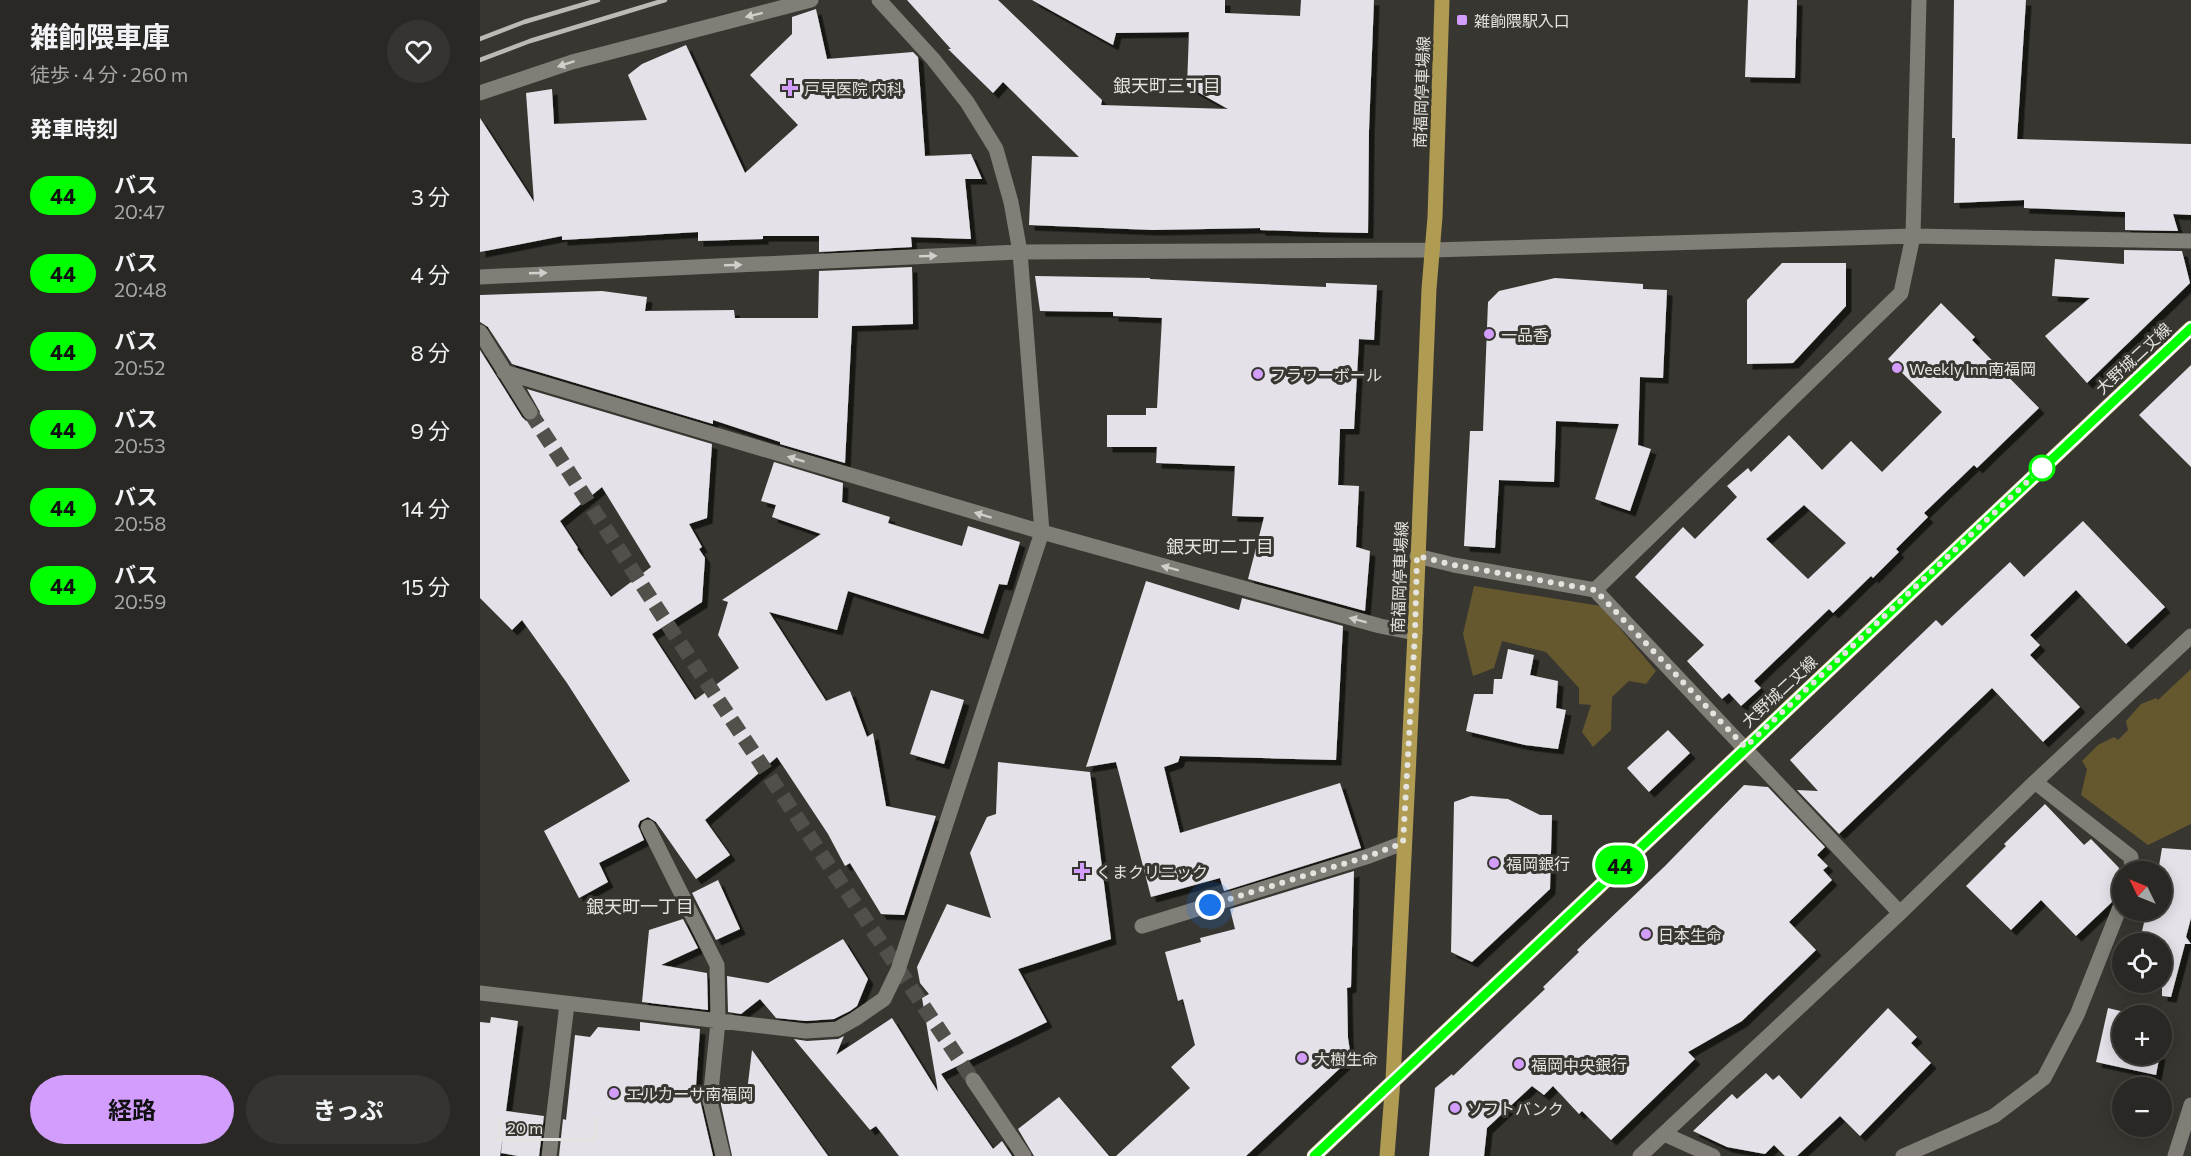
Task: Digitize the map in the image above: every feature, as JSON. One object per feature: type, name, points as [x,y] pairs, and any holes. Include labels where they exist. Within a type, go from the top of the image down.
[{"type":"main road","name":"南福岡停車場線","points":[[1387,1156],[1393,1080],[1435,217],[1442,0]]},
{"type":"main road","name":"大野城二丈線","points":[[1314,1156],[2191,328]]},
{"type":"street","points":[[480,93],[572,62],[811,0]]},
{"type":"street","points":[[480,993],[806,1031],[837,1029],[884,999],[898,970],[1042,532],[1020,252],[1011,202],[996,149],[967,102],[933,59],[879,0]]},
{"type":"street","points":[[1595,590],[1901,293],[1912,236],[1919,0]]},
{"type":"street","points":[[480,277],[1020,252],[1432,250],[1912,236],[2191,241]]},
{"type":"street","points":[[480,332],[530,412]]},
{"type":"street","points":[[504,372],[1042,532],[1415,633]]},
{"type":"street","points":[[1417,556],[1454,565],[1595,590],[1900,913]]},
{"type":"street","points":[[1640,1156],[2191,636]]},
{"type":"street","points":[[2035,782],[2131,857],[2131,861]]},
{"type":"street","points":[[648,827],[717,965],[718,1022],[710,1101],[723,1156]]},
{"type":"street","points":[[1142,926],[1369,856],[1403,843]]},
{"type":"street","points":[[1903,1156],[1994,1116],[2044,1078],[2077,1015],[2114,921]]},
{"type":"street","points":[[549,1156],[567,1004]]},
{"type":"street","points":[[973,1080],[1024,1156]]},
{"type":"street","points":[[2175,1156],[2191,1105]]},
{"type":"street","points":[[1664,1134],[1713,1156]]},
{"type":"shaded area","points":[[1474,586],[1601,606],[1656,671],[1646,684],[1629,681],[1612,697],[1611,730],[1593,747],[1582,732],[1591,705],[1579,704],[1579,688],[1546,652],[1502,641],[1494,668],[1473,676],[1463,634]]},
{"type":"shaded area","points":[[2191,669],[2191,824],[2148,845],[2081,795],[2087,769],[2082,761],[2098,745],[2114,737],[2118,740],[2128,730],[2126,721],[2141,704],[2156,698],[2158,700]]},
{"type":"building","points":[[907,0],[998,0],[1102,100],[1101,105],[1228,109],[1187,86],[1189,32],[1116,33],[1113,45],[1032,0],[1225,0],[1225,13],[1300,16],[1301,0],[1374,0],[1368,233],[1260,230],[1260,228],[1153,230],[1029,225],[1032,156],[1079,157],[1003,82],[993,93],[948,49],[951,49]]},
{"type":"building","points":[[1748,0],[1797,0],[1795,78],[1745,77]]},
{"type":"building","points":[[1954,0],[2026,0],[2017,139],[2191,144],[2191,215],[2173,214],[2178,231],[2125,230],[2125,212],[2024,208],[2024,200],[1954,203],[1955,138],[1952,138]]},
{"type":"building","points":[[816,9],[827,59],[913,52],[918,57],[925,156],[971,154],[982,179],[965,179],[971,239],[911,237],[912,247],[819,252],[819,236],[763,236],[763,239],[698,241],[698,232],[562,240],[562,236],[480,252],[480,118],[534,202],[526,93],[552,89],[554,124],[647,120],[628,75],[642,64],[686,45],[745,173],[798,125],[750,75],[792,34],[792,17]]},
{"type":"building","points":[[2124,250],[2182,251],[2190,283],[2087,383],[2045,336],[2090,298],[2052,296],[2055,259],[2124,264]]},
{"type":"building","points":[[1782,263],[1846,263],[1846,306],[1793,363],[1747,364],[1747,300]]},
{"type":"building","points":[[912,267],[913,324],[852,326],[845,463],[780,444],[780,442],[713,420],[713,424],[512,364],[488,327],[480,322],[480,295],[602,291],[647,297],[645,311],[734,310],[735,318],[818,318],[819,271]]},
{"type":"building","name":"フラワーボール","points":[[1035,276],[1150,278],[1326,287],[1326,283],[1377,285],[1374,340],[1359,339],[1354,429],[1340,429],[1338,485],[1359,486],[1356,547],[1370,551],[1365,611],[1248,579],[1264,517],[1232,516],[1235,466],[1156,463],[1157,447],[1107,447],[1107,415],[1146,415],[1146,408],[1157,408],[1162,318],[1113,316],[1113,312],[1040,311]]},
{"type":"building","points":[[1555,278],[1643,284],[1643,289],[1667,290],[1663,378],[1640,377],[1638,445],[1651,449],[1630,511],[1595,499],[1619,424],[1556,421],[1554,482],[1499,480],[1495,548],[1464,546],[1470,431],[1483,431],[1488,302],[1499,291]]},
{"type":"building","points":[[1941,303],[1975,337],[1972,340],[2039,408],[1977,468],[1974,465],[1924,513],[1928,517],[1896,549],[1899,552],[1873,578],[1871,576],[1833,613],[1829,609],[1754,681],[1761,688],[1741,706],[1729,693],[1722,699],[1687,661],[1704,645],[1635,577],[1683,527],[1695,539],[1737,497],[1727,486],[1748,468],[1751,472],[1789,435],[1822,470],[1851,441],[1882,472],[1942,412],[1888,359]],"holes":[[[1804,505],[1846,543],[1808,579],[1766,539]]]},
{"type":"building","points":[[480,350],[526,421],[536,420],[540,412],[527,389],[712,444],[707,518],[689,524],[702,547],[699,549],[705,558],[702,602],[652,634],[695,700],[739,668],[718,635],[728,602],[722,600],[821,534],[772,517],[776,505],[761,501],[774,462],[843,483],[842,502],[890,517],[888,523],[962,546],[968,526],[1020,542],[1007,585],[999,584],[983,634],[848,591],[837,630],[769,612],[826,701],[850,691],[867,737],[873,733],[886,806],[936,816],[904,915],[881,914],[850,863],[845,866],[828,834],[777,757],[705,820],[730,855],[696,879],[656,822],[648,817],[640,821],[638,826],[644,840],[599,863],[608,882],[579,898],[544,831],[630,781],[567,683],[522,620],[512,630],[480,598]],"holes":[[[602,487],[651,567],[611,597],[560,521]]]},
{"type":"building","points":[[2191,365],[2191,467],[2139,415]]},
{"type":"building","points":[[2083,521],[2165,607],[2126,644],[2076,590],[2030,635],[2040,645],[2030,655],[2080,707],[2043,742],[1992,688],[1839,834],[1797,790],[1818,791],[1790,760],[1936,620],[1942,626],[2010,562],[2024,577]]},
{"type":"building","points":[[1146,581],[1239,610],[1242,598],[1343,626],[1336,760],[1180,756],[1178,762],[1164,767],[1180,833],[1340,783],[1361,848],[1224,891],[1220,878],[1151,897],[1116,762],[1086,767]]},
{"type":"building","points":[[1508,649],[1534,655],[1530,675],[1558,681],[1556,708],[1566,710],[1558,749],[1525,745],[1466,731],[1474,694],[1493,694],[1494,679],[1502,679]]},
{"type":"building","points":[[931,690],[964,700],[944,764],[910,754]]},
{"type":"building","points":[[1668,730],[1690,753],[1649,792],[1627,768]]},
{"type":"building","points":[[998,762],[1090,772],[1111,939],[1018,969],[1047,1022],[941,1074],[993,1149],[1002,1141],[1012,1156],[899,1156],[876,1126],[870,1130],[794,1039],[807,1041],[838,1039],[844,1036],[836,1055],[892,1018],[938,1092],[922,998],[929,994],[920,983],[917,967],[947,904],[991,918],[970,853],[987,817],[996,814]]},
{"type":"building","points":[[1744,785],[1768,787],[1825,847],[1817,855],[1828,866],[1823,870],[1832,880],[1789,922],[1816,950],[1742,1021],[1688,1052],[1695,1059],[1611,1140],[1582,1111],[1579,1114],[1553,1086],[1544,1095],[1532,1086],[1487,1128],[1484,1156],[1429,1156],[1435,1088],[1452,1074],[1453,1076],[1545,989],[1543,987],[1579,952],[1577,950],[1665,866]]},
{"type":"building","points":[[1471,796],[1508,799],[1540,815],[1552,815],[1550,889],[1472,962],[1451,952],[1454,802]]},
{"type":"building","points":[[2045,804],[2084,845],[2091,839],[2112,861],[2112,901],[2076,936],[2041,900],[2011,930],[1966,886],[2006,846],[2004,844]]},
{"type":"building","points":[[2162,848],[2191,850],[2191,918],[2186,937],[2191,944],[2185,944],[2171,997],[2162,996],[2162,993],[2172,993],[2172,933],[2142,933],[2144,921],[2172,921],[2172,861],[2160,861]]},
{"type":"building","points":[[1354,871],[1351,987],[1347,988],[1348,1038],[1351,1058],[1246,1156],[1116,1156],[1190,1088],[1171,1067],[1195,1045],[1183,999],[1178,1001],[1165,952],[1201,942],[1200,938],[1235,929],[1230,909]]},
{"type":"building","points":[[718,880],[740,929],[716,940],[692,893]]},
{"type":"building","points":[[683,919],[698,948],[661,965],[707,973],[708,1010],[642,1002],[649,930]]},
{"type":"building","points":[[843,939],[868,979],[857,1006],[850,1011],[834,1019],[806,1021],[776,1018],[760,999],[741,1014],[728,1012],[727,976],[768,983]]},
{"type":"building","points":[[1888,1008],[1917,1037],[1911,1043],[1931,1063],[1860,1136],[1840,1116],[1797,1156],[1785,1156],[1774,1145],[1765,1154],[1727,1147],[1693,1131],[1732,1094],[1737,1099],[1766,1073],[1773,1080],[1779,1075],[1801,1099]]},
{"type":"building","points":[[2108,1008],[2112,1009],[2112,1065],[2158,1065],[2156,1075],[2096,1062]]},
{"type":"building","points":[[491,1017],[518,1021],[506,1111],[544,1116],[539,1156],[501,1153],[503,1136],[500,1156],[480,1156],[480,1022],[490,1023]]},
{"type":"building","points":[[640,1022],[700,1029],[695,1100],[700,1100],[713,1156],[559,1156],[563,1119],[566,1120],[575,1035],[590,1037],[598,1027],[640,1031]]},
{"type":"building","points":[[752,1050],[828,1156],[732,1156],[720,1100],[746,1100]]},
{"type":"building","points":[[1059,1097],[1109,1156],[1034,1156],[1018,1129]]},
{"type":"tunnel","points":[[530,412],[670,628],[973,1080]]},
{"type":"railway","points":[[480,39],[524,22],[598,0]]},
{"type":"railway","points":[[480,60],[530,41],[665,0]]},
{"type":"bus line","name":"44","points":[[1314,1156],[2191,328]]},
{"type":"place","name":"雑餉隈駅入口","points":[[1462,20]]},
{"type":"place","name":"戸早医院 内科","points":[[790,88]]},
{"type":"place","name":"一品香","points":[[1489,334]]},
{"type":"place","name":"Weekly Inn南福岡","points":[[1897,368]]},
{"type":"place","name":"フラワーボール","points":[[1258,374]]},
{"type":"place","name":"福岡銀行","points":[[1494,863]]},
{"type":"place","name":"くまクリニック","points":[[1082,871]]},
{"type":"place","name":"日本生命","points":[[1646,934]]},
{"type":"place","name":"大樹生命","points":[[1302,1058]]},
{"type":"place","name":"福岡中央銀行","points":[[1519,1064]]},
{"type":"place","name":"エルカーサ南福岡","points":[[614,1093]]},
{"type":"place","name":"ソフトバンク","points":[[1455,1108]]},
{"type":"district","name":"銀天町三丁目","points":[[1167,85]]},
{"type":"district","name":"銀天町二丁目","points":[[1220,546]]},
{"type":"district","name":"銀天町一丁目","points":[[640,906]]},
{"type":"route","points":[[1210,905],[1369,856],[1403,843],[1417,556],[1454,565],[1595,590],[1745,747],[2042,468]]}]
